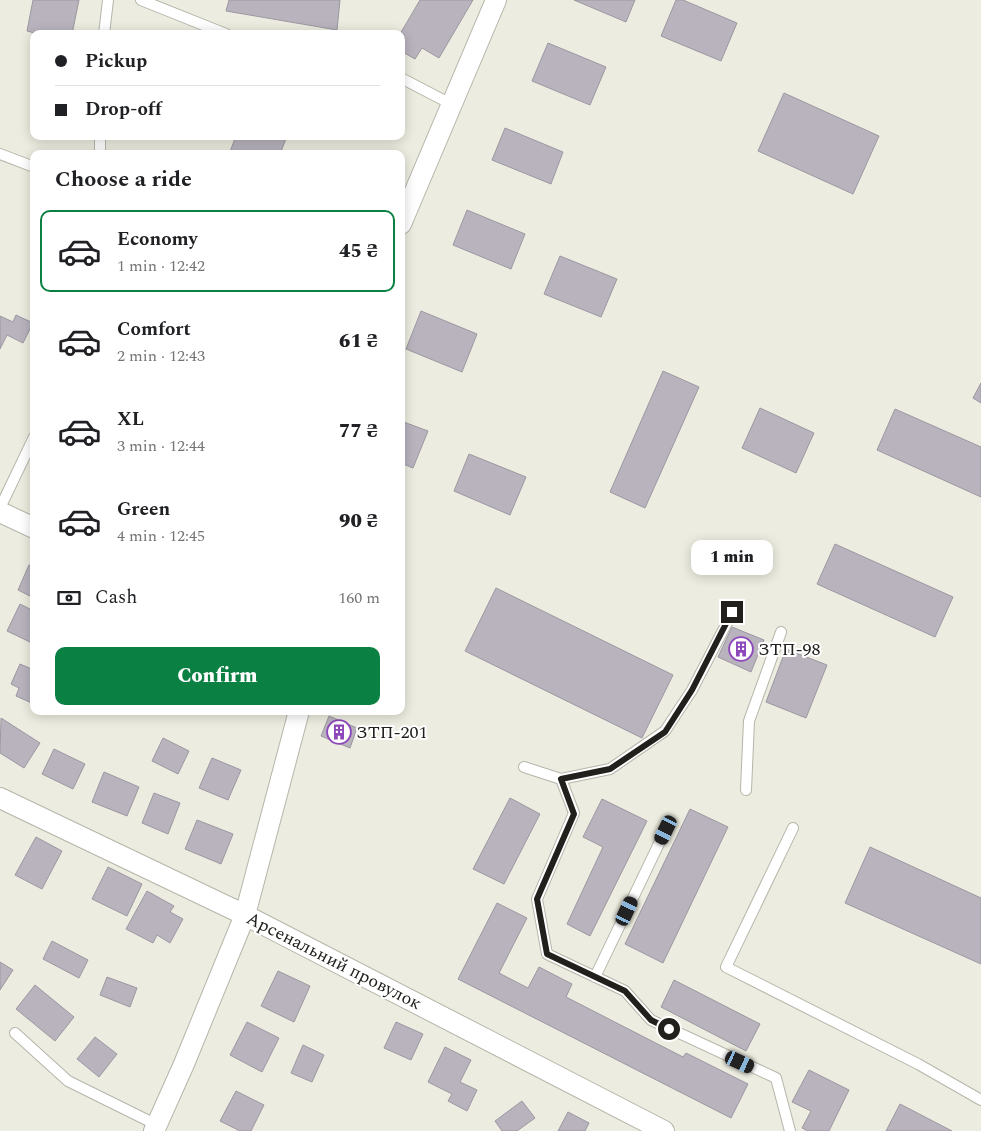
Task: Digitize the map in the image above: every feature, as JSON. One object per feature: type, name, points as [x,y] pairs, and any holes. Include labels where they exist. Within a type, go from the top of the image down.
[{"type":"street","points":[[405,214],[496,0]]},
{"type":"street","points":[[0,512],[30,526]]},
{"type":"street","points":[[156,1128],[245,915],[298,715]]},
{"type":"street","name":"Арсенальний провулок","points":[[0,798],[245,915],[664,1131]]},
{"type":"lane","points":[[104,30],[108,0]]},
{"type":"lane","points":[[141,0],[216,30]]},
{"type":"lane","points":[[405,80],[451,104]]},
{"type":"lane","points":[[0,154],[30,165]]},
{"type":"lane","points":[[0,508],[30,445]]},
{"type":"lane","points":[[524,767],[561,779],[610,769],[665,732],[692,690],[732,612]]},
{"type":"lane","points":[[746,790],[749,721],[781,632]]},
{"type":"lane","points":[[561,779],[574,814],[537,899],[547,954],[625,991],[651,1020],[776,1078],[790,1131]]},
{"type":"lane","points":[[793,828],[726,968],[918,1064],[981,1100]]},
{"type":"lane","points":[[596,977],[666,830]]},
{"type":"lane","points":[[16,1033],[68,1081],[156,1128]]},
{"type":"building","points":[[33,0],[79,0],[73,30],[27,31]]},
{"type":"building","points":[[229,0],[340,0],[337,30],[226,11]]},
{"type":"building","points":[[420,0],[473,0],[439,58],[422,48],[415,59],[405,53],[405,30],[402,30]]},
{"type":"building","points":[[574,0],[635,0],[626,22]]},
{"type":"building","points":[[676,0],[683,0],[737,23],[721,61],[661,36]]},
{"type":"building","points":[[548,43],[606,67],[590,105],[532,81]]},
{"type":"building","points":[[784,93],[879,136],[853,194],[758,151]]},
{"type":"building","points":[[505,128],[563,152],[551,184],[492,160]]},
{"type":"building","points":[[234,140],[285,140],[282,150],[231,150]]},
{"type":"building","points":[[467,210],[525,234],[511,269],[453,245]]},
{"type":"building","points":[[560,256],[617,279],[601,317],[544,294]]},
{"type":"building","points":[[421,311],[477,334],[462,372],[406,349]]},
{"type":"building","points":[[16,315],[30,322],[30,329],[23,343],[7,335],[0,349],[0,316],[13,322]]},
{"type":"building","points":[[663,371],[699,387],[645,508],[610,492]]},
{"type":"building","points":[[981,383],[981,403],[973,398]]},
{"type":"building","points":[[760,408],[814,433],[796,473],[742,448]]},
{"type":"building","points":[[895,409],[981,447],[981,497],[877,450]]},
{"type":"building","points":[[405,422],[428,431],[413,468],[405,465]]},
{"type":"building","points":[[469,454],[526,477],[510,515],[454,491]]},
{"type":"building","points":[[835,544],[953,597],[935,637],[817,584]]},
{"type":"building","points":[[29,565],[30,565],[30,596],[18,590]]},
{"type":"building","points":[[496,588],[673,675],[642,738],[465,651]]},
{"type":"building","points":[[20,604],[30,609],[30,642],[7,631]]},
{"type":"building","name":"ЗТП-98","points":[[732,627],[764,640],[751,672],[718,657]]},
{"type":"building","points":[[786,649],[827,665],[806,718],[766,702]]},
{"type":"building","points":[[20,664],[30,668],[30,702],[16,696],[19,688],[11,684]]},
{"type":"building","name":"ЗТП-201","points":[[329,716],[357,728],[350,748],[321,736]]},
{"type":"building","points":[[1,718],[40,743],[24,768],[0,753]]},
{"type":"building","points":[[163,738],[189,751],[178,774],[152,761]]},
{"type":"building","points":[[54,749],[85,764],[73,789],[42,774]]},
{"type":"building","points":[[212,758],[241,770],[228,800],[199,788]]},
{"type":"building","points":[[104,772],[139,787],[127,816],[92,802]]},
{"type":"building","points":[[154,793],[180,803],[168,834],[142,823]]},
{"type":"building","points":[[510,798],[540,814],[504,884],[473,869]]},
{"type":"building","points":[[602,799],[647,821],[590,936],[567,924],[603,847],[583,837]]},
{"type":"building","points":[[690,809],[728,827],[663,963],[625,944]]},
{"type":"building","points":[[197,820],[233,834],[221,864],[185,849]]},
{"type":"building","points":[[36,837],[62,851],[42,889],[15,875]]},
{"type":"building","points":[[870,847],[981,898],[981,964],[845,903]]},
{"type":"building","points":[[108,867],[142,884],[127,916],[92,899]]},
{"type":"building","points":[[147,891],[174,906],[170,912],[183,919],[170,943],[157,935],[153,943],[126,929]]},
{"type":"building","points":[[497,903],[527,918],[499,973],[528,988],[539,967],[572,984],[566,997],[683,1057],[686,1053],[748,1084],[731,1118],[458,979]]},
{"type":"building","points":[[52,941],[88,960],[79,978],[43,959]]},
{"type":"building","points":[[0,962],[13,970],[0,990]]},
{"type":"building","points":[[278,971],[310,986],[294,1022],[261,1006]]},
{"type":"building","points":[[107,977],[137,988],[130,1007],[100,995]]},
{"type":"building","points":[[674,980],[760,1024],[746,1051],[661,1007]]},
{"type":"building","points":[[35,985],[74,1017],[55,1041],[16,1009]]},
{"type":"building","points":[[247,1022],[279,1038],[262,1072],[230,1055]]},
{"type":"building","points":[[396,1022],[423,1034],[411,1060],[384,1048]]},
{"type":"building","points":[[95,1037],[117,1054],[99,1077],[77,1059]]},
{"type":"building","points":[[303,1045],[324,1055],[312,1082],[291,1073]]},
{"type":"building","points":[[445,1047],[471,1060],[460,1082],[477,1090],[467,1111],[448,1101],[452,1094],[428,1082]]},
{"type":"building","points":[[809,1070],[849,1090],[829,1131],[808,1131],[802,1128],[811,1111],[792,1102]]},
{"type":"building","points":[[236,1091],[264,1105],[251,1131],[240,1131],[220,1121]]},
{"type":"building","points":[[522,1101],[535,1118],[517,1131],[502,1131],[495,1121]]},
{"type":"building","points":[[900,1104],[952,1131],[886,1131]]},
{"type":"building","points":[[568,1112],[589,1123],[585,1131],[558,1131]]},
{"type":"place","name":"ЗТП-98","points":[[741,649]]},
{"type":"place","name":"ЗТП-201","points":[[339,732]]},
{"type":"route","points":[[669,1029],[651,1020],[625,991],[547,954],[537,899],[574,814],[561,779],[610,769],[665,732],[692,690],[732,612]]}]
